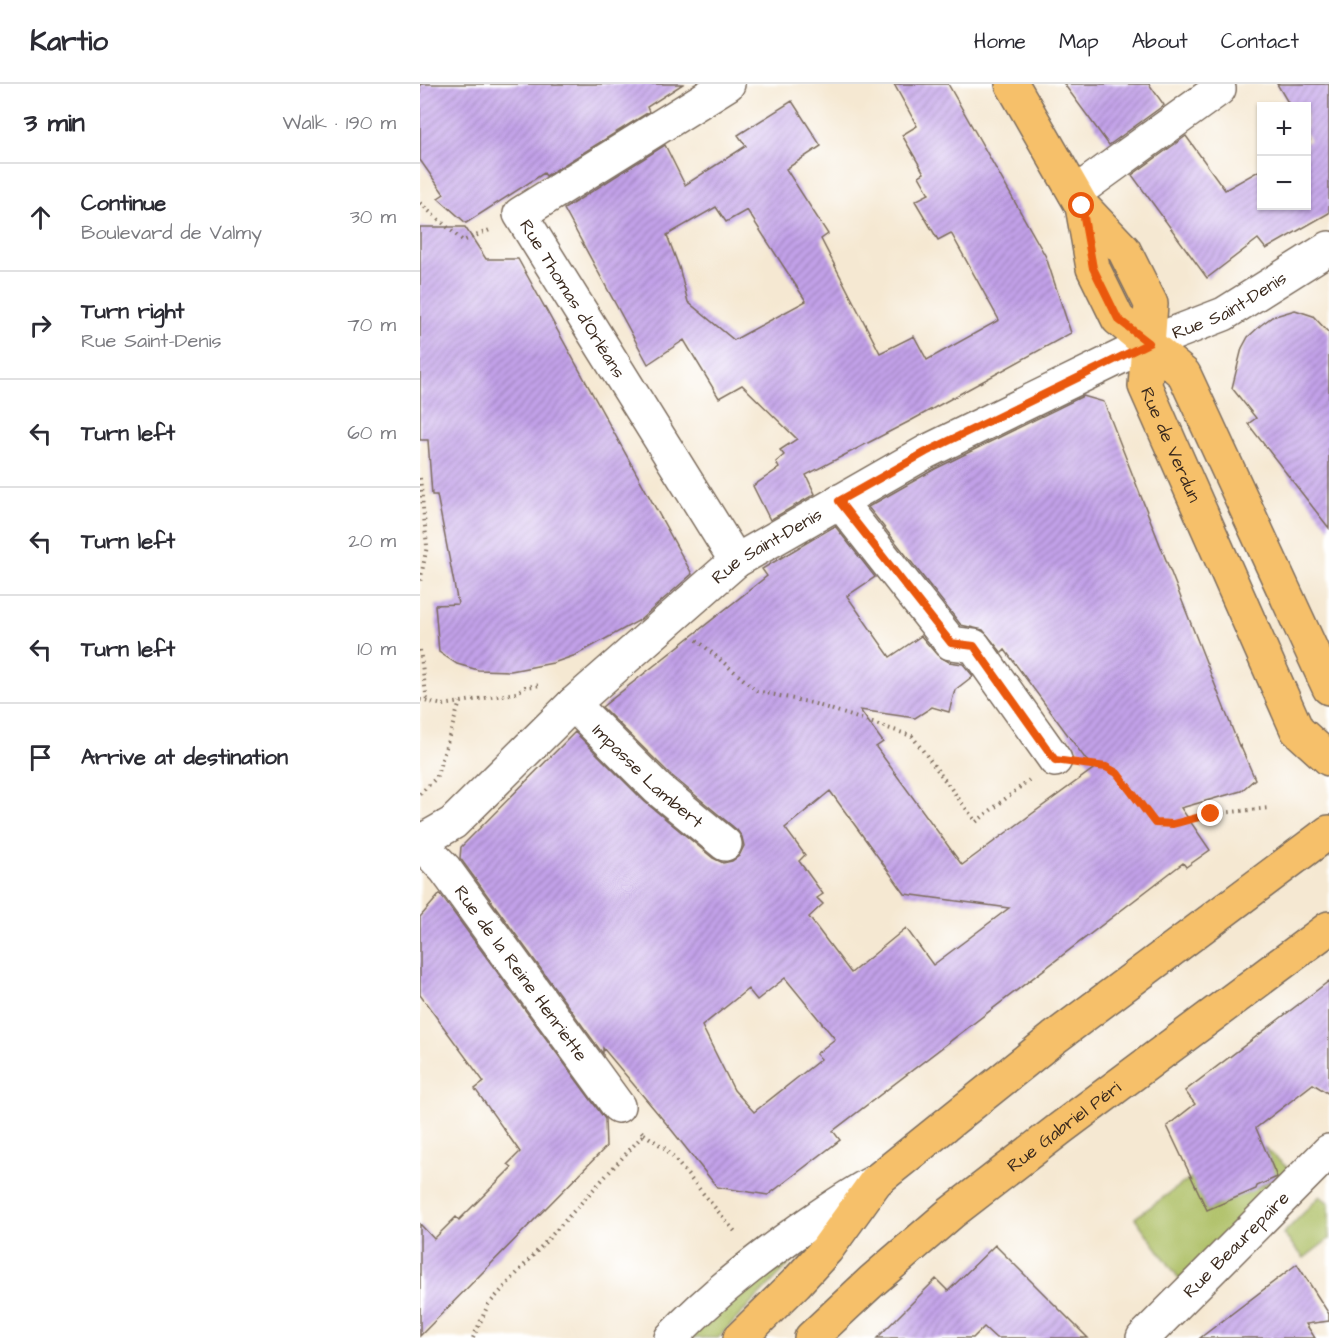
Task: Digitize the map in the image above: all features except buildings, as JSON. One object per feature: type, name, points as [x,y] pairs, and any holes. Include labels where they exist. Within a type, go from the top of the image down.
[{"type":"main road","points":[[1012,84],[1079,199],[1124,250],[1151,304],[1149,343]]},
{"type":"main road","name":"Rue de Verdun","points":[[1149,343],[1184,374],[1193,390],[1329,688]]},
{"type":"main road","name":"Rue de Verdun","points":[[1149,343],[1145,386],[1154,408],[1297,730],[1329,759]]},
{"type":"main road","points":[[740,1338],[827,1249],[876,1181],[1054,1038],[1329,832]]},
{"type":"main road","name":"Rue Gabriel Péri","points":[[812,1338],[872,1281],[951,1213],[1329,928]]},
{"type":"street","name":"Rue Thomas d'Orléans","points":[[728,84],[520,214],[736,561]]},
{"type":"street","points":[[1079,199],[1219,89]]},
{"type":"street","name":"Rue Saint-Denis","points":[[420,842],[453,823],[573,704],[736,561],[926,452],[1149,343],[1224,314],[1329,248]]},
{"type":"street","points":[[839,501],[951,643],[974,646],[1055,760]]},
{"type":"street","name":"Impasse Lambert","points":[[573,704],[658,789],[725,844]]},
{"type":"street","name":"Rue de la Reine Henriette","points":[[420,842],[445,869],[618,1106]]},
{"type":"street","name":"Rue Beaurepaire","points":[[1143,1338],[1329,1151]]},
{"type":"street","points":[[671,1338],[710,1299],[767,1253],[849,1195],[876,1181]]},
{"type":"path","points":[[420,203],[463,241],[487,232],[520,214]]},
{"type":"path","points":[[420,478],[427,546],[420,582]]},
{"type":"path","points":[[674,616],[683,627],[757,691],[812,704],[912,736],[976,822],[1055,760],[1106,767],[1117,773],[1155,823],[1173,824],[1211,814],[1270,808]]},
{"type":"path","points":[[420,650],[427,701]]},
{"type":"path","points":[[420,700],[443,705],[516,693],[525,687]]},
{"type":"path","points":[[420,794],[436,778],[460,702]]},
{"type":"path","points":[[618,1106],[644,1134],[666,1149],[744,1243]]},
{"type":"path","points":[[472,1338],[488,1305],[644,1134]]},
{"type":"green space","points":[[1264,1147],[1296,1175],[1180,1280],[1135,1218],[1192,1177],[1207,1210],[1277,1178]]},
{"type":"green space","points":[[1320,1196],[1329,1203],[1329,1239],[1304,1258],[1283,1234]]},
{"type":"green space","points":[[795,1254],[797,1256],[718,1338],[689,1338],[719,1309]]},
{"type":"route","points":[[1082,206],[1093,268],[1118,319],[1149,343],[926,452],[839,501],[951,643],[974,646],[1055,760],[1106,767],[1117,773],[1155,823],[1173,824],[1211,814]]}]
